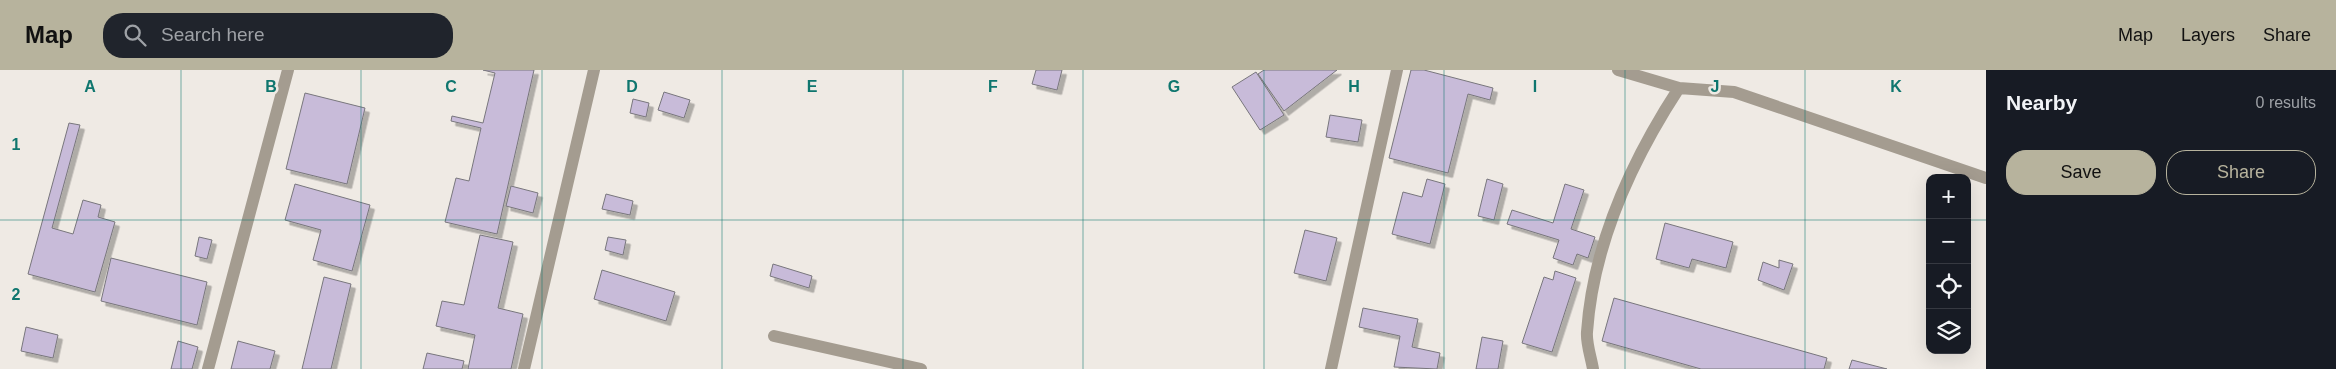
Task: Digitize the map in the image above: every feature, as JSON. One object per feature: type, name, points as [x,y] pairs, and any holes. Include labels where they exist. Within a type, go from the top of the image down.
[{"type":"street","points":[[208,369],[288,70]]},
{"type":"street","points":[[524,369],[594,70]]},
{"type":"street","points":[[1331,369],[1397,70]]},
{"type":"street","points":[[1618,70],[1678,88],[1734,92],[1986,178]]},
{"type":"street","points":[[1593,369],[1586,334],[1596,270],[1621,195],[1664,110],[1678,88]]},
{"type":"street","points":[[774,336],[921,369]]},
{"type":"building","points":[[483,70],[534,70],[497,234],[445,222],[456,178],[469,181],[481,128],[451,121],[452,116],[483,123],[495,73]]},
{"type":"building","points":[[1036,70],[1062,70],[1057,90],[1032,84]]},
{"type":"building","points":[[1264,70],[1337,70],[1284,111],[1258,74]]},
{"type":"building","points":[[1411,70],[1424,70],[1493,88],[1490,100],[1468,94],[1448,173],[1389,158]]},
{"type":"building","points":[[1256,72],[1284,115],[1260,130],[1232,87]]},
{"type":"building","points":[[664,92],[690,100],[684,118],[658,110]]},
{"type":"building","points":[[305,93],[365,108],[347,184],[286,169]]},
{"type":"building","points":[[633,99],[649,103],[646,117],[630,113]]},
{"type":"building","points":[[1330,115],[1362,120],[1358,142],[1326,137]]},
{"type":"building","points":[[69,123],[80,125],[52,228],[73,234],[83,200],[101,205],[98,217],[115,222],[95,292],[28,274]]},
{"type":"building","points":[[1427,179],[1445,184],[1430,244],[1392,234],[1403,192],[1422,197]]},
{"type":"building","points":[[1487,179],[1503,184],[1494,220],[1478,216]]},
{"type":"building","points":[[295,184],[370,205],[352,271],[313,260],[321,230],[285,220]]},
{"type":"building","points":[[1565,184],[1584,190],[1571,229],[1595,237],[1588,258],[1577,254],[1573,265],[1553,258],[1559,240],[1507,224],[1512,210],[1553,223]]},
{"type":"building","points":[[511,186],[538,193],[533,213],[506,206]]},
{"type":"building","points":[[606,194],[633,201],[630,215],[602,209]]},
{"type":"building","points":[[1665,223],[1733,242],[1726,268],[1692,259],[1689,268],[1656,259]]},
{"type":"building","points":[[1305,230],[1337,238],[1326,281],[1294,273]]},
{"type":"building","points":[[480,235],[513,242],[498,308],[523,314],[511,369],[468,369],[475,335],[436,326],[442,301],[464,305]]},
{"type":"building","points":[[199,237],[212,240],[207,259],[195,256]]},
{"type":"building","points":[[608,237],[626,240],[623,255],[605,250]]},
{"type":"building","points":[[111,258],[207,282],[197,325],[101,301]]},
{"type":"building","points":[[1779,260],[1793,264],[1784,290],[1758,280],[1763,262],[1779,268]]},
{"type":"building","points":[[773,264],[812,276],[809,288],[770,276]]},
{"type":"building","points":[[602,270],[675,292],[666,321],[594,299]]},
{"type":"building","points":[[1555,271],[1576,278],[1552,352],[1522,343],[1544,277],[1553,280]]},
{"type":"building","points":[[324,277],[351,284],[331,369],[302,369]]},
{"type":"building","points":[[1614,298],[1827,358],[1824,369],[1701,369],[1602,341]]},
{"type":"building","points":[[1363,308],[1418,319],[1412,347],[1440,353],[1437,369],[1394,367],[1400,336],[1359,327]]},
{"type":"building","points":[[26,327],[58,335],[53,358],[21,351]]},
{"type":"building","points":[[1482,337],[1503,341],[1498,369],[1476,369]]},
{"type":"building","points":[[178,341],[198,347],[192,369],[171,369]]},
{"type":"building","points":[[238,341],[275,351],[270,369],[231,369]]},
{"type":"building","points":[[427,353],[464,361],[462,369],[423,369]]},
{"type":"building","points":[[1852,360],[1887,369],[1849,369]]}]
